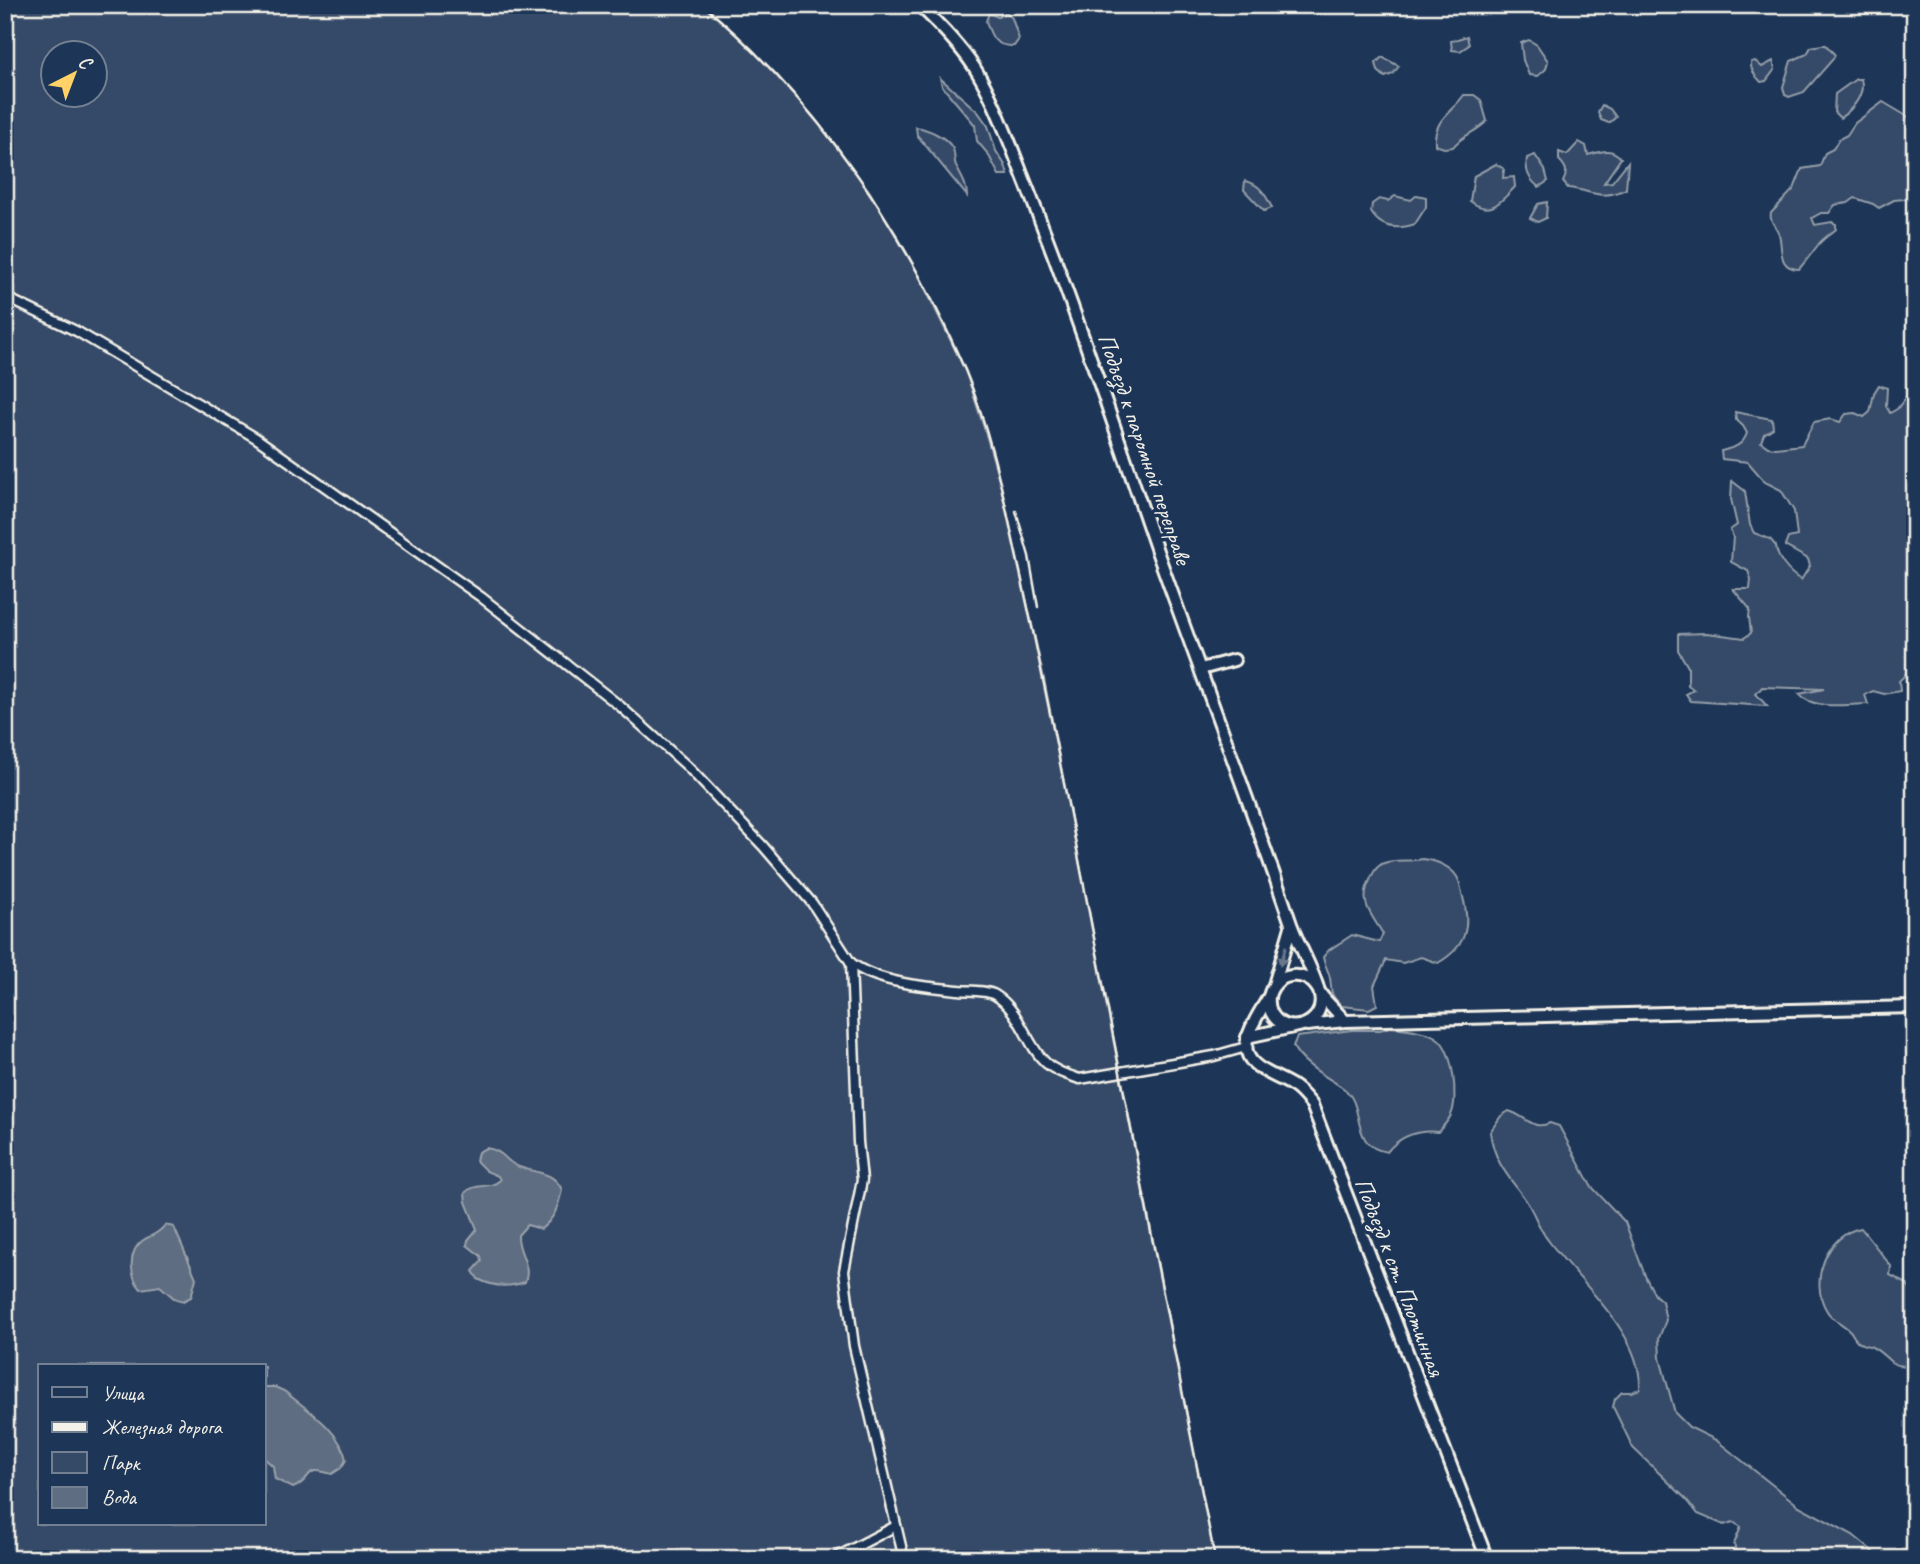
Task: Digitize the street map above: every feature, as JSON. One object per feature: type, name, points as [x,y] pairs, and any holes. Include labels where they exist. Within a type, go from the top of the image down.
[{"type":"street","name":"Подъезд к паромной переправе","points":[[919,5],[949,33],[975,68],[997,113],[1040,218],[1257,821],[1292,927],[1320,994]]},
{"type":"street","points":[[5,296],[78,332],[256,438],[456,576],[620,706],[687,766],[763,846],[812,903],[851,962],[859,969],[881,977],[933,988],[993,993],[1008,1005],[1045,1062],[1060,1073],[1080,1079],[1214,1056],[1247,1042],[1299,1026],[1318,1013],[1320,994]]},
{"type":"street","points":[[1201,669],[1234,660]]},
{"type":"street","points":[[1292,927],[1269,1003],[1277,1020],[1285,1025],[1345,1021],[1915,1007]]},
{"type":"street","points":[[851,962],[862,1180],[844,1271],[854,1346],[904,1559]]},
{"type":"street","points":[[1247,1042],[1272,990],[1290,975],[1308,979],[1345,1021]]},
{"type":"street","name":"Подъезд к ст. Плотинная","points":[[1247,1042],[1252,1062],[1293,1086],[1312,1105],[1486,1559]]},
{"type":"street","points":[[833,1559],[896,1525]]},
{"type":"green space","points":[[5,5],[703,5],[752,49],[813,116],[870,192],[917,272],[966,372],[985,431],[1003,493],[1044,679],[1215,1559],[5,1559]]},
{"type":"green space","points":[[1006,12],[1012,18],[1019,39],[1014,46],[998,43],[986,21],[989,13],[998,17]]},
{"type":"green space","points":[[1467,36],[1469,45],[1460,51],[1452,50],[1451,41]]},
{"type":"green space","points":[[1529,40],[1537,45],[1548,61],[1546,69],[1538,76],[1529,75],[1523,60],[1521,43]]},
{"type":"green space","points":[[1826,45],[1835,55],[1833,59],[1804,92],[1789,97],[1785,95],[1783,87],[1791,61],[1807,54],[1811,47]]},
{"type":"green space","points":[[1382,57],[1399,66],[1393,74],[1385,77],[1378,71],[1376,63]]},
{"type":"green space","points":[[1755,61],[1762,67],[1773,61],[1775,69],[1766,81],[1761,82],[1754,73],[1751,62]]},
{"type":"green space","points":[[940,78],[978,112],[988,126],[1008,175],[999,175],[988,154],[977,141],[975,125],[942,86]]},
{"type":"green space","points":[[1856,79],[1861,79],[1860,96],[1840,118],[1834,112],[1835,94]]},
{"type":"green space","points":[[1464,95],[1474,95],[1481,100],[1487,121],[1453,147],[1435,145],[1440,123]]},
{"type":"green space","points":[[1883,102],[1915,121],[1915,198],[1894,200],[1879,208],[1855,198],[1848,203],[1835,205],[1829,213],[1821,213],[1812,218],[1815,225],[1832,222],[1836,224],[1836,229],[1820,243],[1799,269],[1787,266],[1782,257],[1779,234],[1771,213],[1794,189],[1802,169],[1820,166],[1825,153],[1847,135],[1855,123]]},
{"type":"green space","points":[[1602,105],[1610,109],[1616,117],[1609,123],[1601,120],[1598,112]]},
{"type":"green space","points":[[916,127],[937,134],[950,145],[967,196],[917,135]]},
{"type":"green space","points":[[1579,142],[1586,146],[1588,155],[1610,151],[1621,158],[1604,183],[1612,182],[1628,162],[1626,189],[1603,195],[1568,188],[1563,182],[1566,170],[1559,160],[1559,152],[1567,155]]},
{"type":"green space","points":[[1535,155],[1545,170],[1548,181],[1539,187],[1530,178],[1527,167],[1527,158]]},
{"type":"green space","points":[[1496,164],[1504,169],[1503,178],[1514,177],[1515,187],[1495,206],[1477,206],[1470,201],[1474,176]]},
{"type":"green space","points":[[1245,181],[1262,190],[1272,208],[1264,211],[1244,190]]},
{"type":"green space","points":[[1417,195],[1426,197],[1426,207],[1415,224],[1390,227],[1380,222],[1371,212],[1372,204],[1379,199],[1388,201],[1395,196],[1411,200]]},
{"type":"green space","points":[[1547,202],[1546,218],[1538,222],[1530,218],[1538,204]]},
{"type":"green space","points":[[1915,362],[1915,665],[1899,681],[1900,691],[1884,694],[1873,691],[1865,695],[1868,704],[1822,705],[1799,694],[1824,689],[1762,687],[1756,694],[1767,706],[1691,701],[1686,694],[1694,690],[1688,685],[1688,667],[1678,650],[1678,634],[1707,633],[1744,638],[1751,633],[1750,609],[1733,589],[1750,589],[1751,579],[1748,571],[1731,562],[1733,537],[1730,530],[1737,525],[1731,499],[1732,481],[1745,491],[1750,525],[1754,533],[1770,539],[1784,565],[1801,580],[1810,566],[1808,559],[1785,546],[1788,538],[1797,536],[1794,511],[1781,490],[1765,482],[1748,462],[1722,459],[1721,451],[1740,444],[1747,433],[1736,420],[1735,412],[1772,419],[1773,428],[1764,434],[1761,442],[1768,447],[1802,445],[1814,422],[1831,419],[1840,422],[1846,414],[1855,413],[1864,417],[1870,412],[1874,393],[1879,385],[1887,388],[1886,406],[1890,413],[1897,409],[1912,389],[1909,372]]},
{"type":"green space","points":[[1422,859],[1443,865],[1457,876],[1466,918],[1466,927],[1460,943],[1438,963],[1421,957],[1403,963],[1386,960],[1374,986],[1377,1005],[1369,1009],[1342,1006],[1332,994],[1323,957],[1352,935],[1379,942],[1383,934],[1371,915],[1365,895],[1372,875],[1384,863]]},
{"type":"green space","points":[[1390,1027],[1427,1033],[1443,1044],[1451,1063],[1454,1097],[1451,1115],[1438,1132],[1410,1135],[1387,1152],[1367,1142],[1350,1095],[1308,1064],[1293,1046],[1297,1037]]},
{"type":"green space","points":[[1509,1111],[1534,1124],[1550,1123],[1559,1126],[1591,1186],[1625,1222],[1646,1278],[1655,1295],[1662,1301],[1666,1320],[1659,1338],[1660,1358],[1675,1413],[1689,1427],[1716,1440],[1799,1506],[1853,1535],[1876,1554],[1899,1559],[1738,1559],[1734,1544],[1741,1527],[1733,1522],[1724,1525],[1698,1514],[1633,1448],[1613,1407],[1615,1399],[1622,1392],[1640,1389],[1638,1368],[1631,1348],[1606,1309],[1545,1236],[1527,1202],[1499,1162],[1490,1132],[1501,1116]]},
{"type":"green space","points":[[1861,1228],[1891,1266],[1890,1275],[1907,1284],[1915,1296],[1915,1365],[1894,1364],[1872,1347],[1858,1342],[1848,1329],[1829,1314],[1822,1299],[1820,1273],[1830,1249],[1849,1232]]},
{"type":"water","points":[[486,1148],[497,1151],[519,1167],[549,1176],[562,1190],[550,1221],[541,1229],[527,1225],[518,1235],[527,1270],[525,1282],[519,1284],[489,1284],[478,1279],[473,1271],[482,1261],[481,1256],[467,1245],[477,1229],[465,1193],[500,1180],[476,1161],[478,1152]]},
{"type":"water","points":[[165,1225],[174,1227],[196,1278],[191,1297],[183,1301],[174,1298],[160,1286],[141,1289],[134,1278],[132,1258],[137,1246]]},
{"type":"water","points":[[266,1387],[284,1391],[312,1413],[338,1439],[346,1460],[341,1468],[332,1474],[312,1472],[293,1488],[275,1479],[273,1466],[266,1460]]},
{"type":"railway","points":[[703,5],[745,43],[784,84],[855,172],[915,268],[941,318],[965,370],[983,419],[1003,496],[1049,707],[1215,1559]]},
{"type":"railway","points":[[1016,511],[1029,556],[1038,607]]}]
